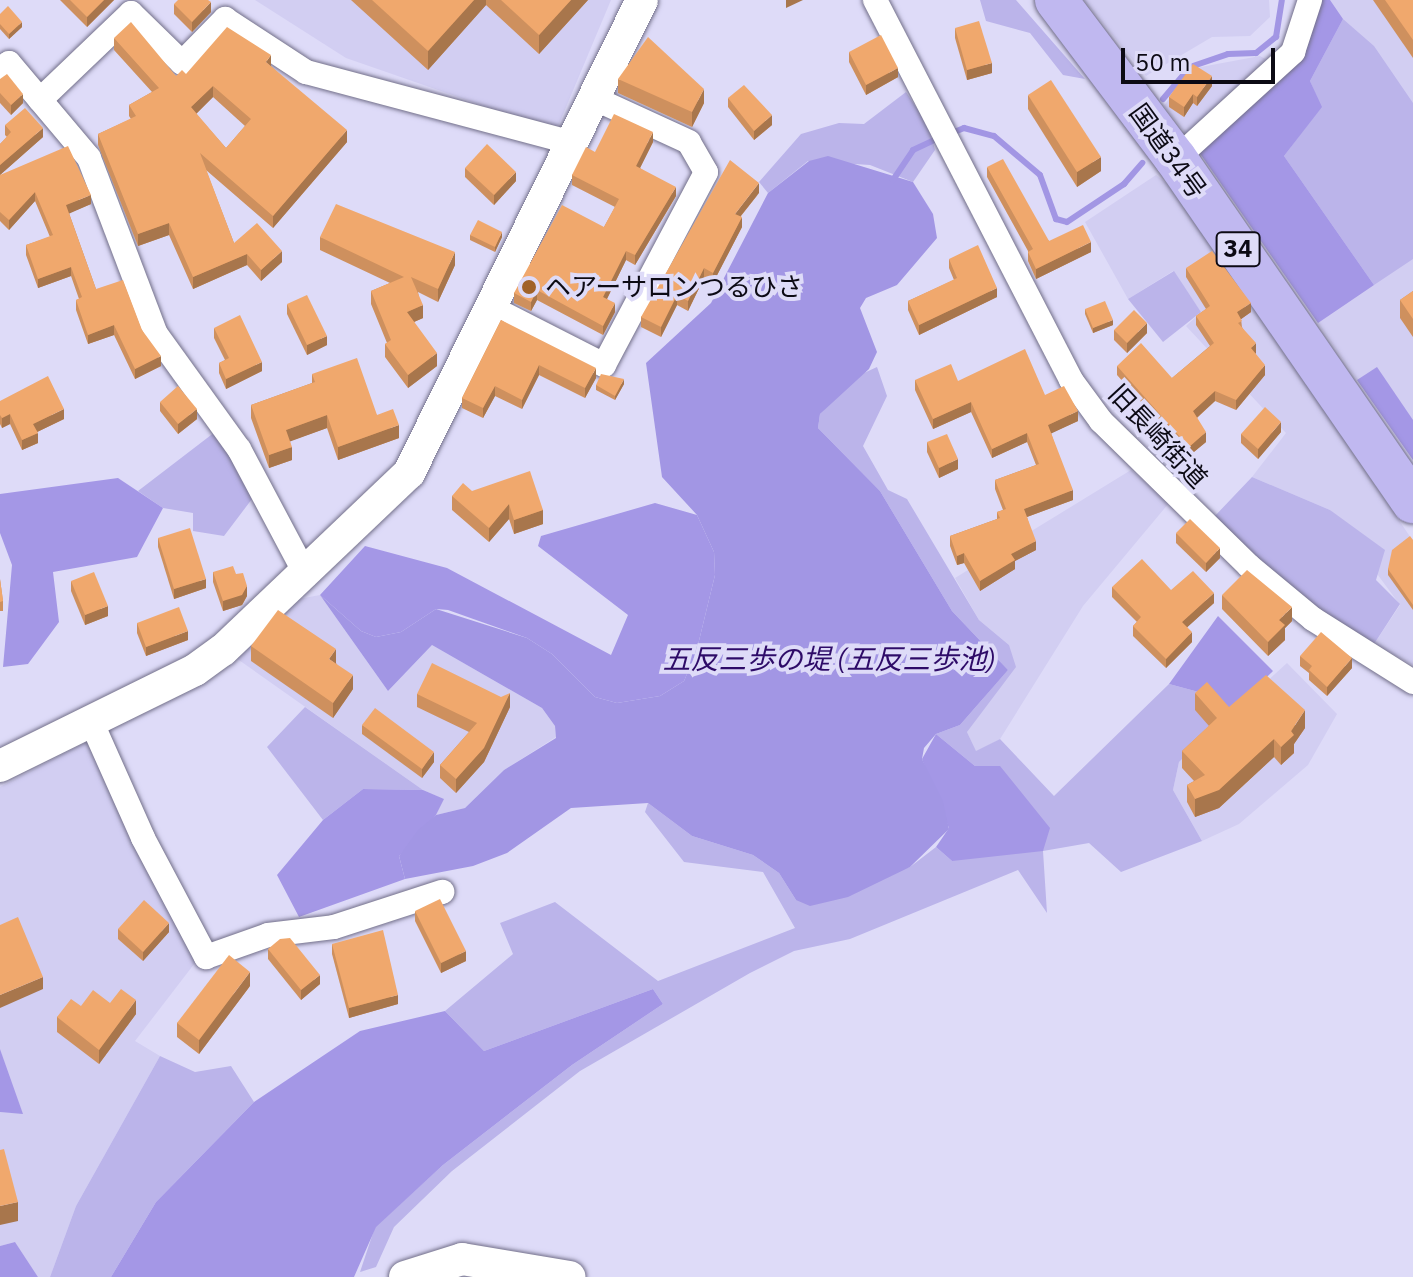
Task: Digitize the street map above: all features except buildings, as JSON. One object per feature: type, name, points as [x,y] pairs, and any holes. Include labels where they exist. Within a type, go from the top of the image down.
[{"type":"highway","name":"国道34号","points":[[1056,0],[1176,159],[1413,502]]},
{"type":"street","points":[[0,766],[195,670],[306,575],[409,473],[591,97],[642,0]]},
{"type":"street","name":"旧長崎街道","points":[[875,0],[1071,380],[1101,421],[1260,575],[1313,619],[1413,682]]},
{"type":"street","points":[[1176,159],[1293,52],[1310,0]]},
{"type":"street","points":[[40,100],[131,13],[182,63],[225,19],[306,72],[569,142]]},
{"type":"street","points":[[0,71],[9,63],[89,158],[156,334],[239,449],[306,575]]},
{"type":"street","points":[[490,307],[604,365],[706,172],[689,142],[591,97]]},
{"type":"street","points":[[91,721],[143,838],[206,957],[268,935],[334,927],[442,892]]},
{"type":"street","points":[[405,1277],[462,1259],[569,1277]]},
{"type":"shaded area","points":[[255,0],[611,0],[556,131],[346,58]]},
{"type":"shaded area","points":[[980,0],[1016,0],[1085,79],[1063,75],[1030,33],[986,21]]},
{"type":"shaded area","points":[[1084,0],[1269,0],[1270,17],[1250,36],[1212,37],[1146,76]]},
{"type":"shaded area","points":[[1319,0],[1413,0],[1413,460],[1199,152]]},
{"type":"shaded area","points":[[1319,0],[1330,0],[1343,19],[1310,81],[1322,107],[1284,156],[1374,285],[1318,323],[1199,152]]},
{"type":"shaded area","points":[[1343,19],[1374,46],[1413,103],[1413,259],[1374,285],[1284,156],[1321,107],[1310,81]]},
{"type":"shaded area","points":[[1260,56],[1274,64],[1188,136],[1164,106],[1190,69]]},
{"type":"shaded area","points":[[906,92],[929,127],[935,150],[913,182],[870,165],[808,161],[768,193],[759,182],[801,134],[839,123],[864,124]]},
{"type":"shaded area","points":[[1156,175],[1176,191],[1413,541],[1413,665],[1374,644],[1400,605],[1330,510],[1252,477],[1286,433],[1186,326],[1201,312],[1173,271],[1128,299],[1085,222]]},
{"type":"shaded area","points":[[1174,271],[1201,312],[1163,342],[1128,299]]},
{"type":"shaded area","points":[[877,367],[887,396],[863,446],[888,490],[907,499],[979,620],[1009,645],[1016,667],[967,732],[976,751],[1000,739],[1054,796],[1169,684],[1206,694],[1231,712],[1179,762],[1173,790],[1202,841],[1121,872],[1089,843],[1043,851],[1047,913],[1018,870],[850,939],[794,951],[750,973],[580,1071],[452,1171],[394,1227],[376,1267],[360,1272],[375,1227],[443,1165],[572,1065],[663,1004],[653,989],[484,1051],[445,1011],[513,954],[500,923],[555,902],[658,981],[795,928],[763,872],[684,862],[645,812],[648,803],[692,836],[753,855],[779,873],[796,900],[910,867],[936,847],[952,861],[975,766],[936,734],[960,725],[1008,670],[952,611],[880,491],[818,428],[820,414],[853,378]]},
{"type":"shaded area","points":[[1377,367],[1413,420],[1413,460],[1357,380]]},
{"type":"shaded area","points":[[215,432],[255,495],[224,536],[193,531],[193,513],[163,508],[138,491]]},
{"type":"shaded area","points":[[1131,470],[1169,503],[1083,606],[1000,739],[976,752],[967,732],[1009,645],[979,620],[955,578]]},
{"type":"shaded area","points":[[1252,477],[1330,510],[1385,550],[1376,580],[1400,604],[1374,644],[1311,604],[1213,518]]},
{"type":"shaded area","points":[[118,478],[163,508],[137,557],[53,572],[59,622],[28,664],[3,667],[12,565],[0,533],[0,494]]},
{"type":"shaded area","points":[[655,503],[697,515],[714,552],[715,575],[696,653],[684,681],[660,696],[617,703],[595,697],[552,654],[527,638],[448,610],[436,609],[401,632],[376,637],[361,631],[320,595],[365,546],[447,568],[611,655],[628,615],[538,546],[541,536]]},
{"type":"shaded area","points":[[320,595],[388,691],[432,645],[542,708],[555,726],[556,737],[504,770],[465,808],[436,815],[443,799],[423,790],[236,658],[299,599]]},
{"type":"shaded area","points":[[1218,616],[1273,671],[1231,712],[1206,694],[1169,684]]},
{"type":"shaded area","points":[[1287,663],[1337,714],[1308,765],[1239,824],[1202,841],[1173,790],[1179,762]]},
{"type":"shaded area","points":[[305,707],[423,790],[363,789],[323,820],[267,747]]},
{"type":"shaded area","points":[[936,734],[975,766],[1000,766],[1050,828],[1043,851],[952,861],[936,847],[949,828],[922,759]]},
{"type":"shaded area","points":[[92,739],[198,959],[135,1041],[160,1056],[76,1206],[50,1277],[38,1277],[15,1242],[0,1246],[0,1112],[22,1113],[0,1049],[0,787]]},
{"type":"shaded area","points":[[363,789],[423,790],[444,799],[436,815],[399,856],[405,879],[299,917],[277,875],[323,820]]},
{"type":"shaded area","points":[[653,989],[663,1004],[572,1065],[443,1165],[376,1227],[354,1277],[111,1277],[156,1202],[254,1102],[360,1031],[445,1011],[484,1051]]},
{"type":"shaded area","points":[[0,1049],[23,1114],[0,1112]]},
{"type":"shaded area","points":[[160,1056],[195,1072],[231,1066],[254,1102],[156,1202],[111,1277],[50,1277],[76,1206]]},
{"type":"shaded area","points":[[15,1242],[38,1277],[0,1277],[0,1246]]},
{"type":"water","name":"五反三歩の堤 (五反三歩池)","points":[[828,156],[913,182],[933,214],[937,238],[897,285],[866,298],[860,308],[877,352],[869,369],[820,414],[818,428],[880,491],[952,611],[1008,670],[960,725],[936,734],[924,748],[922,759],[943,801],[949,829],[910,867],[848,897],[810,906],[796,900],[779,873],[753,855],[692,836],[648,803],[571,808],[507,853],[473,866],[405,879],[399,856],[418,830],[436,815],[465,808],[504,770],[556,738],[555,726],[542,708],[432,645],[388,691],[320,595],[361,631],[376,637],[401,632],[436,609],[527,638],[552,654],[595,697],[617,703],[660,696],[684,681],[696,653],[715,575],[714,552],[697,515],[662,477],[646,363],[711,303],[768,193],[809,161]]},
{"type":"waterway","points":[[1163,99],[1190,67],[1228,54],[1256,53],[1276,37],[1282,0]]},
{"type":"waterway","points":[[952,133],[964,128],[994,136],[1040,175],[1056,219],[1067,222],[1124,184],[1142,163]]},
{"type":"waterway","points":[[893,180],[913,150],[941,137]]},
{"type":"place","name":"ヘアーサロンつるひさ","points":[[529,287]]}]
